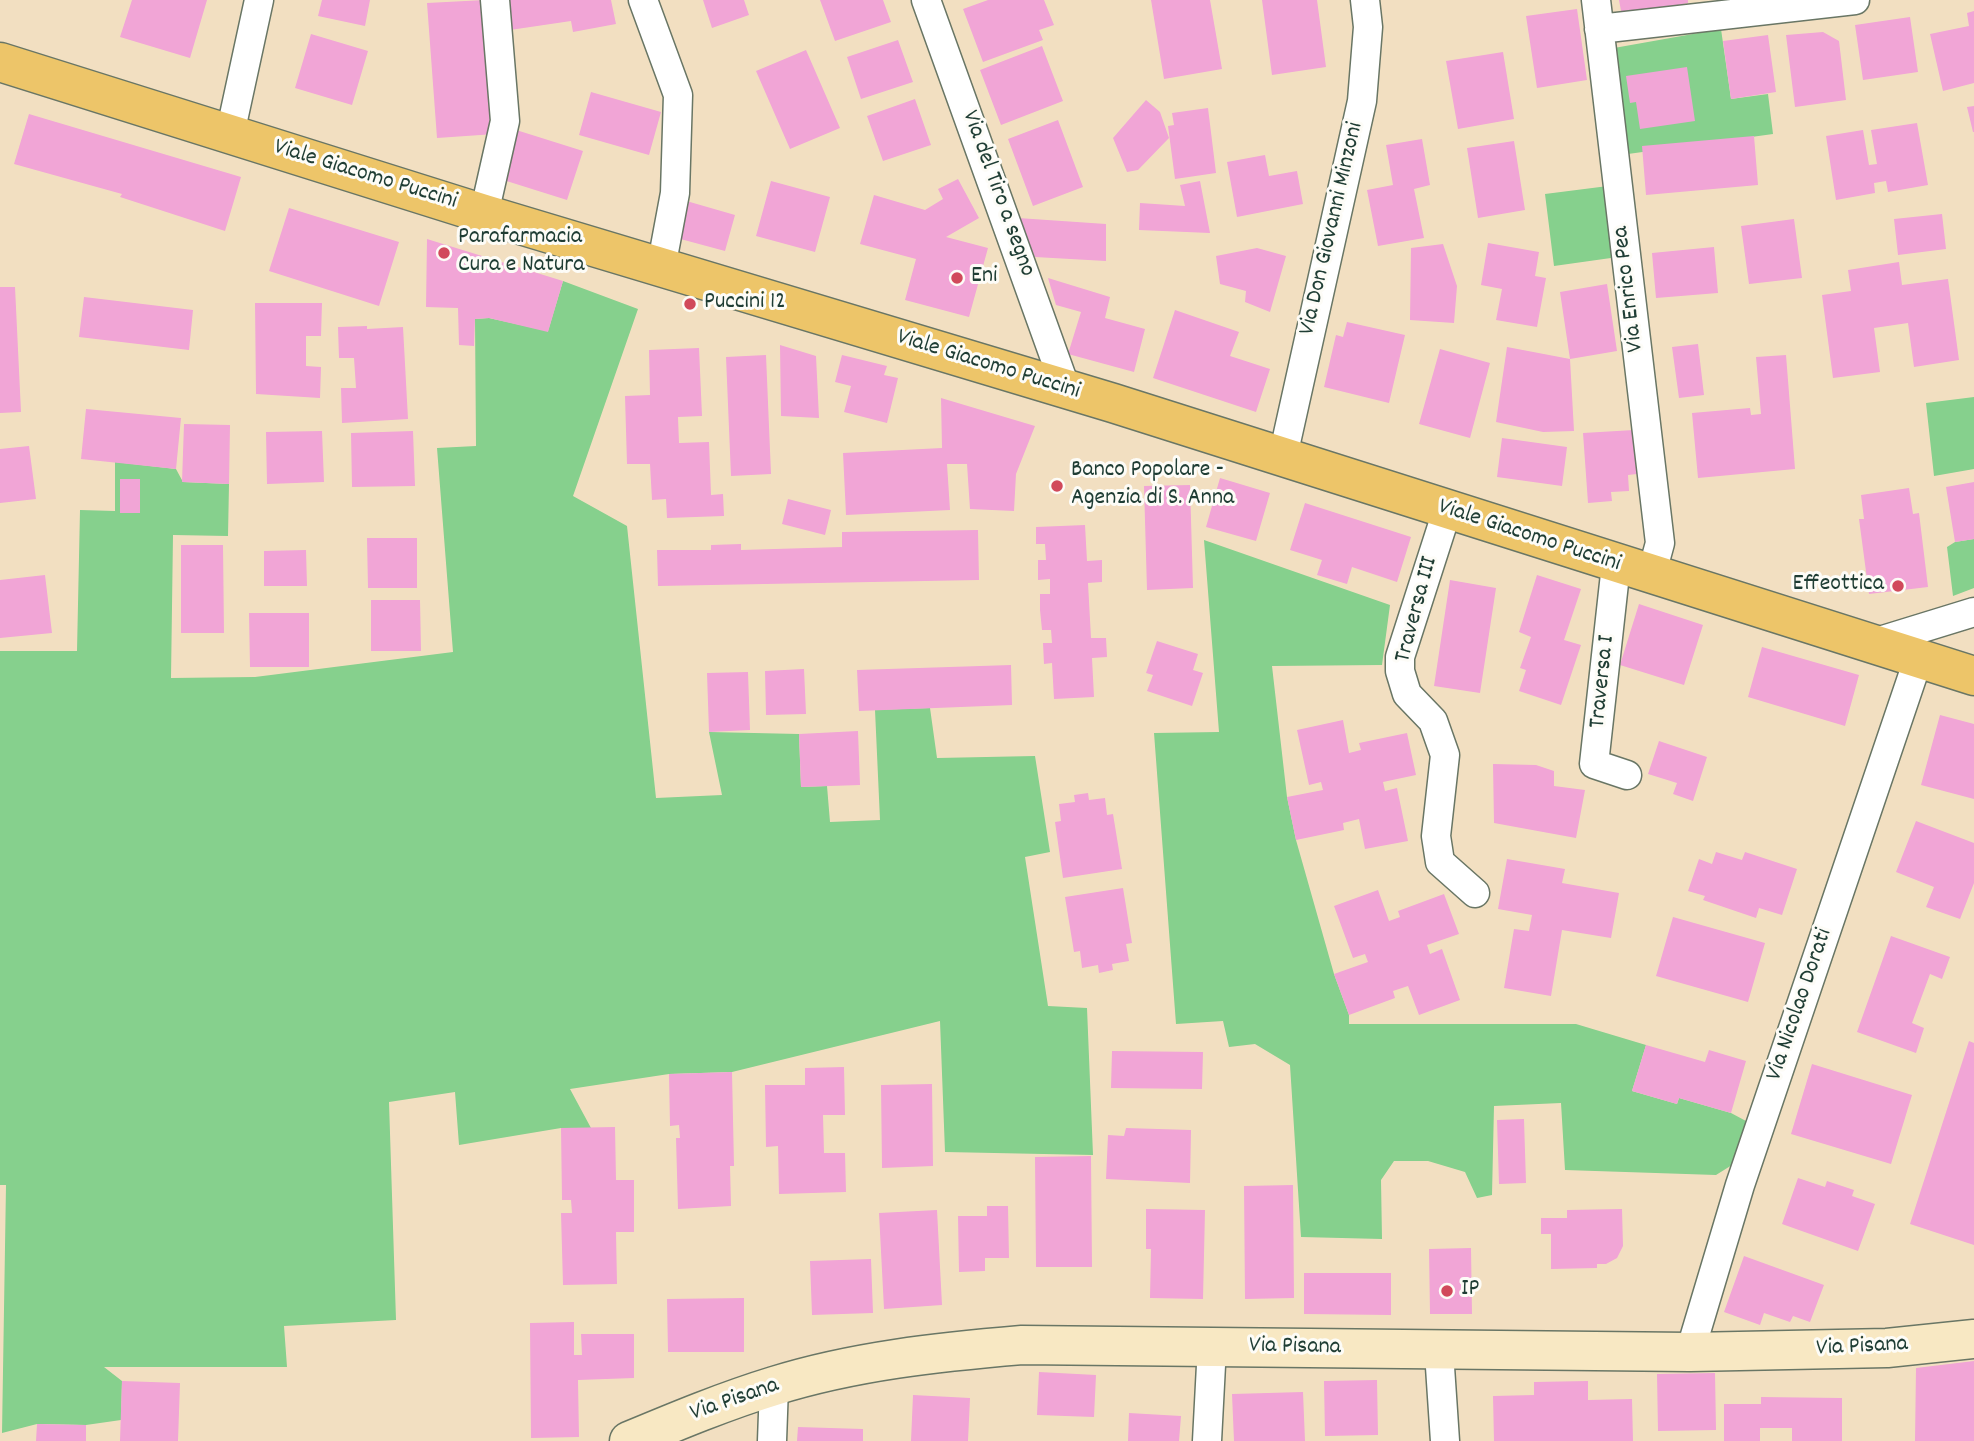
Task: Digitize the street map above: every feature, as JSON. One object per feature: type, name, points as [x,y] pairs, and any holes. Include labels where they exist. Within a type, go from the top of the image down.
[{"type":"main road","name":"Viale Giacomo Puccini","points":[[0,62],[484,214],[1283,456],[1634,571],[1974,676]]},
{"type":"main road","name":"Via Pisana","points":[[629,1441],[774,1386],[887,1361],[996,1348],[1078,1344],[1439,1352],[1690,1353],[1852,1349],[1974,1339]]},
{"type":"street","points":[[230,134],[259,0]]},
{"type":"street","points":[[484,214],[505,121],[495,0]]},
{"type":"street","points":[[643,0],[678,95],[675,193],[661,268]]},
{"type":"street","name":"Via del Tiro a segno","points":[[926,0],[1066,389]]},
{"type":"street","name":"Via Don Giovanni Minzoni","points":[[1283,456],[1362,101],[1368,27],[1365,0]]},
{"type":"street","name":"Via Enrico Pea","points":[[1596,0],[1660,543],[1634,571]]},
{"type":"street","points":[[1599,29],[1854,0]]},
{"type":"street","name":"Traversa III","points":[[1447,510],[1400,657],[1400,671],[1408,694],[1433,721],[1445,755],[1436,836],[1440,862],[1475,892]]},
{"type":"street","name":"Traversa I","points":[[1627,775],[1594,764],[1634,571]]},
{"type":"street","points":[[1868,644],[1974,612]]},
{"type":"street","name":"Via Nicolao Dorati","points":[[1690,1353],[1740,1185],[1918,660]]},
{"type":"street","points":[[1207,1441],[1212,1346]]},
{"type":"street","points":[[1439,1352],[1445,1441]]},
{"type":"street","points":[[772,1441],[774,1386]]},
{"type":"green space","points":[[1721,29],[1731,99],[1768,94],[1773,134],[1628,154],[1614,48]]},
{"type":"green space","points":[[1608,186],[1618,257],[1554,266],[1545,194]]},
{"type":"green space","points":[[563,281],[638,309],[573,496],[627,526],[656,798],[722,795],[709,732],[799,734],[801,787],[827,786],[830,822],[880,820],[875,710],[930,708],[937,758],[1035,756],[1050,852],[1025,857],[1048,1006],[1087,1008],[1093,1155],[945,1152],[940,1021],[732,1072],[669,1074],[570,1089],[591,1128],[561,1128],[459,1145],[455,1092],[389,1102],[396,1320],[284,1326],[287,1367],[104,1367],[122,1381],[121,1420],[86,1425],[37,1424],[2,1433],[6,1185],[0,1185],[0,651],[77,651],[80,510],[115,511],[115,462],[176,469],[183,482],[229,484],[228,536],[173,535],[171,678],[255,677],[453,652],[437,448],[476,446],[475,319],[489,318],[548,331]]},
{"type":"green space","points":[[1974,397],[1974,469],[1934,476],[1926,403]]},
{"type":"green space","points":[[1974,539],[1974,588],[1953,596],[1947,547],[1955,542]]},
{"type":"green space","points":[[1204,540],[1390,605],[1382,665],[1272,666],[1287,797],[1296,840],[1334,974],[1349,1015],[1349,1024],[1576,1024],[1646,1045],[1632,1091],[1677,1104],[1679,1098],[1731,1113],[1746,1121],[1732,1165],[1716,1175],[1565,1170],[1561,1103],[1494,1106],[1492,1195],[1477,1198],[1465,1172],[1428,1161],[1394,1161],[1381,1180],[1382,1239],[1301,1237],[1290,1065],[1255,1044],[1229,1047],[1223,1021],[1176,1024],[1154,733],[1219,732]]},
{"type":"building","points":[[132,0],[207,0],[190,58],[120,37]]},
{"type":"building","points":[[322,0],[370,0],[365,26],[318,16]]},
{"type":"building","points":[[485,0],[495,134],[437,138],[427,3]]},
{"type":"building","points":[[506,0],[611,0],[616,24],[573,32],[571,21],[510,30]]},
{"type":"building","points":[[703,0],[744,0],[749,15],[712,28]]},
{"type":"building","points":[[820,0],[883,0],[891,22],[835,41]]},
{"type":"building","points":[[988,0],[1044,0],[1054,25],[1039,30],[1043,40],[983,62],[963,9]]},
{"type":"building","points":[[1151,0],[1210,0],[1222,69],[1164,79]]},
{"type":"building","points":[[1262,0],[1317,0],[1326,67],[1272,75]]},
{"type":"building","points":[[1619,0],[1688,0],[1688,3],[1622,16]]},
{"type":"building","points":[[1577,9],[1587,80],[1537,88],[1526,16]]},
{"type":"building","points":[[1974,11],[1974,83],[1943,91],[1930,34],[1969,26],[1967,13]]},
{"type":"building","points":[[1910,17],[1918,72],[1863,80],[1855,25]]},
{"type":"building","points":[[1823,32],[1839,41],[1846,100],[1795,107],[1786,35]]},
{"type":"building","points":[[311,34],[368,51],[352,105],[295,88]]},
{"type":"building","points":[[1768,35],[1776,92],[1731,99],[1723,41]]},
{"type":"building","points":[[898,40],[913,82],[861,99],[847,57]]},
{"type":"building","points":[[1042,46],[1063,101],[1001,125],[980,70]]},
{"type":"building","points":[[806,50],[840,128],[790,149],[756,71]]},
{"type":"building","points":[[1503,52],[1514,119],[1458,129],[1446,61]]},
{"type":"building","points":[[1687,67],[1695,121],[1640,129],[1636,102],[1630,103],[1626,76]]},
{"type":"building","points":[[591,92],[661,112],[649,155],[579,135]]},
{"type":"building","points":[[915,99],[931,145],[883,161],[867,116]]},
{"type":"building","points":[[1146,100],[1160,112],[1169,138],[1138,170],[1127,172],[1113,138]]},
{"type":"building","points":[[1974,106],[1974,132],[1973,132],[1967,107]]},
{"type":"building","points":[[1208,108],[1216,173],[1175,179],[1168,126],[1174,125],[1172,113]]},
{"type":"building","points":[[29,114],[241,177],[225,231],[120,197],[122,194],[14,164]]},
{"type":"building","points":[[1058,120],[1083,187],[1033,206],[1008,139]]},
{"type":"building","points":[[1917,123],[1928,185],[1888,192],[1886,181],[1874,183],[1875,193],[1836,200],[1826,136],[1863,130],[1869,165],[1877,164],[1871,130]]},
{"type":"building","points":[[513,129],[583,151],[567,200],[497,178]]},
{"type":"building","points":[[1754,136],[1758,185],[1646,195],[1642,146]]},
{"type":"building","points":[[1422,139],[1430,185],[1414,189],[1424,238],[1378,246],[1367,190],[1393,185],[1386,145]]},
{"type":"building","points":[[1514,141],[1525,210],[1478,218],[1467,148]]},
{"type":"building","points":[[1265,155],[1269,176],[1297,171],[1303,204],[1237,217],[1227,162]]},
{"type":"building","points":[[958,179],[979,218],[946,237],[988,248],[969,317],[905,300],[916,259],[860,244],[874,195],[925,210],[943,199],[938,189]]},
{"type":"building","points":[[771,181],[830,197],[815,252],[756,236]]},
{"type":"building","points":[[1200,181],[1210,233],[1139,230],[1140,203],[1185,206],[1180,185]]},
{"type":"building","points":[[683,200],[735,215],[725,251],[673,237]]},
{"type":"building","points":[[289,208],[399,242],[379,306],[269,271]]},
{"type":"building","points":[[1942,214],[1946,249],[1898,255],[1894,219]]},
{"type":"building","points":[[1018,218],[1106,224],[1106,261],[1035,257]]},
{"type":"building","points":[[1794,219],[1802,278],[1749,284],[1741,226]]},
{"type":"building","points":[[427,239],[563,281],[548,332],[489,318],[475,319],[474,346],[459,345],[458,308],[426,307]]},
{"type":"building","points":[[1488,243],[1539,252],[1535,276],[1546,278],[1537,327],[1496,320],[1502,289],[1481,285]]},
{"type":"building","points":[[1443,244],[1457,286],[1454,323],[1410,320],[1411,248]]},
{"type":"building","points":[[1714,247],[1718,293],[1656,298],[1652,253]]},
{"type":"building","points":[[1257,248],[1286,256],[1270,312],[1245,302],[1246,291],[1220,284],[1216,256]]},
{"type":"building","points":[[1899,262],[1902,285],[1948,279],[1959,360],[1914,367],[1908,323],[1874,328],[1880,372],[1833,378],[1822,295],[1851,291],[1848,270]]},
{"type":"building","points":[[1048,278],[1110,297],[1105,318],[1145,329],[1134,372],[1068,354],[1081,312],[1056,305]]},
{"type":"building","points":[[1607,284],[1617,351],[1570,359],[1560,292]]},
{"type":"building","points":[[0,287],[15,287],[21,412],[0,413]]},
{"type":"building","points":[[84,297],[193,310],[189,350],[79,337]]},
{"type":"building","points":[[255,303],[322,303],[321,336],[306,336],[306,366],[321,367],[320,398],[256,394]]},
{"type":"building","points":[[1175,310],[1239,332],[1230,356],[1270,369],[1256,412],[1153,378]]},
{"type":"building","points":[[1347,322],[1405,335],[1389,403],[1324,387],[1336,335],[1343,337]]},
{"type":"building","points":[[367,326],[367,329],[403,327],[408,419],[342,423],[341,388],[356,388],[354,358],[339,358],[338,327]]},
{"type":"building","points":[[1698,344],[1704,395],[1679,398],[1672,347]]},
{"type":"building","points":[[780,345],[816,356],[819,418],[781,416]]},
{"type":"building","points":[[1507,347],[1570,359],[1574,431],[1543,432],[1496,422]]},
{"type":"building","points":[[699,348],[702,416],[678,417],[679,443],[709,442],[711,495],[723,494],[724,516],[667,518],[666,499],[652,500],[650,464],[627,464],[625,396],[650,395],[649,350]]},
{"type":"building","points":[[1440,349],[1490,363],[1470,438],[1419,424]]},
{"type":"building","points":[[766,355],[771,474],[731,476],[726,357]]},
{"type":"building","points":[[842,355],[887,366],[884,375],[898,378],[887,423],[844,412],[851,386],[835,382]]},
{"type":"building","points":[[1786,355],[1795,469],[1698,478],[1692,413],[1750,408],[1751,415],[1761,414],[1756,357]]},
{"type":"building","points":[[941,398],[1035,426],[1016,474],[1014,511],[970,509],[967,464],[947,464],[950,510],[846,515],[843,453],[942,448]]},
{"type":"building","points":[[86,409],[181,418],[176,469],[81,459]]},
{"type":"building","points":[[184,424],[230,425],[229,484],[182,482]]},
{"type":"building","points":[[1634,430],[1637,474],[1628,475],[1629,491],[1611,492],[1612,501],[1588,503],[1583,433]]},
{"type":"building","points":[[322,431],[324,482],[267,484],[266,432]]},
{"type":"building","points":[[413,431],[415,486],[352,487],[351,433]]},
{"type":"building","points":[[1502,438],[1567,447],[1562,486],[1497,477]]},
{"type":"building","points":[[29,446],[36,499],[0,503],[0,449]]},
{"type":"building","points":[[1220,478],[1270,493],[1256,541],[1206,527]]},
{"type":"building","points":[[120,479],[140,479],[140,513],[120,513]]},
{"type":"building","points":[[1974,482],[1974,539],[1955,542],[1946,487]]},
{"type":"building","points":[[1190,485],[1193,588],[1147,590],[1144,486]]},
{"type":"building","points":[[1909,488],[1913,514],[1919,513],[1928,587],[1869,594],[1859,519],[1864,519],[1861,495]]},
{"type":"building","points":[[788,499],[831,510],[825,535],[782,524]]},
{"type":"building","points":[[1305,503],[1411,537],[1397,582],[1352,567],[1347,584],[1317,575],[1322,560],[1290,550]]},
{"type":"building","points":[[1085,525],[1087,561],[1102,560],[1102,582],[1088,583],[1091,638],[1106,638],[1107,657],[1092,658],[1094,697],[1054,699],[1052,663],[1044,664],[1043,643],[1052,643],[1051,630],[1042,630],[1040,610],[1040,594],[1050,594],[1050,579],[1038,580],[1038,560],[1046,560],[1045,544],[1036,544],[1036,527]]},
{"type":"building","points":[[978,530],[979,580],[658,586],[657,550],[711,550],[711,545],[741,544],[741,550],[842,547],[842,532]]},
{"type":"building","points":[[367,538],[417,538],[417,588],[368,588]]},
{"type":"building","points":[[181,545],[223,545],[224,633],[181,633]]},
{"type":"building","points":[[306,550],[307,586],[264,586],[264,551]]},
{"type":"building","points":[[45,575],[52,633],[0,638],[0,580]]},
{"type":"building","points":[[1537,575],[1581,589],[1564,640],[1581,645],[1561,705],[1519,691],[1526,670],[1520,668],[1531,637],[1519,632]]},
{"type":"building","points":[[1450,580],[1496,588],[1480,693],[1434,686]]},
{"type":"building","points":[[371,600],[420,600],[421,651],[371,651]]},
{"type":"building","points":[[1639,604],[1703,625],[1684,685],[1620,665]]},
{"type":"building","points":[[249,613],[309,613],[309,667],[250,667]]},
{"type":"building","points":[[1157,641],[1198,654],[1193,670],[1203,673],[1192,706],[1147,691],[1153,675],[1146,673]]},
{"type":"building","points":[[1762,647],[1859,675],[1845,726],[1748,697]]},
{"type":"building","points":[[1011,665],[1012,705],[859,711],[857,670]]},
{"type":"building","points":[[804,669],[806,714],[766,715],[765,671]]},
{"type":"building","points":[[748,672],[750,730],[709,732],[707,673]]},
{"type":"building","points":[[1940,715],[1974,724],[1974,799],[1921,785]]},
{"type":"building","points":[[1343,720],[1349,753],[1361,750],[1359,743],[1407,733],[1416,775],[1383,782],[1385,791],[1397,788],[1408,841],[1365,849],[1359,819],[1343,823],[1344,830],[1296,840],[1287,797],[1323,790],[1321,782],[1309,785],[1297,730]]},
{"type":"building","points":[[858,731],[860,785],[801,787],[799,734]]},
{"type":"building","points":[[1659,741],[1707,757],[1693,801],[1673,794],[1677,783],[1648,774]]},
{"type":"building","points":[[1493,764],[1536,765],[1554,771],[1554,786],[1585,790],[1576,838],[1494,823]]},
{"type":"building","points":[[1088,793],[1089,800],[1105,798],[1107,815],[1113,814],[1122,869],[1063,878],[1055,822],[1061,821],[1059,804],[1075,802],[1074,795]]},
{"type":"building","points":[[1916,821],[1974,843],[1974,883],[1960,919],[1926,907],[1934,887],[1896,872]]},
{"type":"building","points":[[1716,852],[1742,860],[1745,852],[1797,869],[1782,915],[1759,908],[1756,918],[1703,900],[1705,896],[1688,891],[1699,859],[1712,864]]},
{"type":"building","points":[[1507,859],[1565,869],[1562,883],[1619,893],[1611,938],[1562,930],[1551,996],[1504,988],[1514,929],[1529,931],[1532,915],[1498,909]]},
{"type":"building","points":[[1123,888],[1132,943],[1126,944],[1129,961],[1112,964],[1113,970],[1099,973],[1098,965],[1082,968],[1080,951],[1074,952],[1065,897]]},
{"type":"building","points":[[1378,890],[1389,921],[1400,917],[1398,911],[1444,894],[1459,934],[1427,945],[1430,954],[1442,949],[1460,1000],[1419,1015],[1408,986],[1393,991],[1395,998],[1349,1015],[1334,974],[1368,962],[1365,954],[1353,958],[1334,906]]},
{"type":"building","points":[[1673,917],[1765,943],[1748,1002],[1656,976]]},
{"type":"building","points":[[1891,936],[1950,957],[1942,979],[1930,974],[1912,1023],[1924,1028],[1916,1053],[1857,1032]]},
{"type":"building","points":[[1969,1041],[1974,1043],[1974,1245],[1910,1224]]},
{"type":"building","points":[[1646,1045],[1705,1062],[1709,1050],[1746,1061],[1731,1113],[1679,1098],[1677,1104],[1632,1091]]},
{"type":"building","points":[[1112,1051],[1203,1052],[1202,1089],[1111,1088]]},
{"type":"building","points":[[1812,1064],[1912,1095],[1891,1164],[1791,1134]]},
{"type":"building","points":[[844,1067],[845,1115],[823,1115],[824,1153],[845,1153],[846,1192],[779,1194],[778,1146],[766,1147],[765,1085],[805,1085],[805,1068]]},
{"type":"building","points":[[732,1072],[734,1166],[730,1166],[731,1206],[678,1209],[676,1138],[680,1138],[679,1125],[670,1126],[669,1074]]},
{"type":"building","points":[[932,1084],[933,1166],[882,1168],[881,1085]]},
{"type":"building","points":[[1524,1119],[1526,1183],[1499,1184],[1497,1120]]},
{"type":"building","points":[[615,1127],[616,1180],[634,1180],[634,1232],[616,1232],[617,1284],[563,1285],[561,1213],[572,1213],[571,1200],[562,1200],[561,1128]]},
{"type":"building","points":[[1126,1128],[1191,1130],[1190,1183],[1106,1179],[1108,1135],[1124,1136]]},
{"type":"building","points":[[1091,1156],[1092,1267],[1036,1267],[1035,1157]]},
{"type":"building","points":[[1798,1178],[1825,1187],[1827,1181],[1854,1190],[1852,1196],[1875,1204],[1858,1251],[1782,1224]]},
{"type":"building","points":[[1293,1185],[1294,1298],[1245,1299],[1244,1186]]},
{"type":"building","points":[[987,1206],[1008,1206],[1009,1258],[985,1258],[985,1271],[959,1272],[958,1216],[987,1216]]},
{"type":"building","points":[[1146,1209],[1205,1210],[1203,1299],[1150,1298],[1151,1249],[1146,1249]]},
{"type":"building","points":[[1622,1209],[1623,1246],[1617,1258],[1606,1264],[1597,1264],[1597,1268],[1551,1269],[1551,1234],[1541,1234],[1541,1218],[1567,1218],[1567,1210]]},
{"type":"building","points":[[937,1210],[942,1305],[884,1309],[879,1213]]},
{"type":"building","points":[[1471,1248],[1472,1314],[1430,1314],[1429,1249]]},
{"type":"building","points":[[1744,1256],[1824,1285],[1810,1322],[1793,1316],[1790,1322],[1764,1313],[1760,1325],[1724,1312]]},
{"type":"building","points":[[871,1259],[873,1313],[812,1315],[810,1261]]},
{"type":"building","points":[[1304,1273],[1391,1273],[1391,1315],[1304,1314]]},
{"type":"building","points":[[744,1298],[744,1352],[668,1352],[667,1299]]},
{"type":"building","points":[[574,1322],[574,1355],[582,1355],[581,1334],[634,1334],[634,1378],[578,1380],[579,1437],[531,1438],[530,1323]]},
{"type":"building","points":[[1974,1361],[1974,1441],[1915,1441],[1916,1368]]},
{"type":"building","points":[[1039,1372],[1096,1375],[1094,1417],[1037,1415]]},
{"type":"building","points":[[1715,1373],[1716,1430],[1658,1431],[1657,1374]]},
{"type":"building","points":[[1377,1380],[1378,1435],[1325,1436],[1324,1381]]},
{"type":"building","points":[[122,1381],[180,1383],[178,1441],[120,1441]]},
{"type":"building","points":[[1588,1381],[1588,1400],[1632,1399],[1633,1441],[1494,1441],[1493,1396],[1534,1395],[1534,1382]]},
{"type":"building","points":[[1303,1392],[1305,1441],[1234,1441],[1232,1394]]},
{"type":"building","points":[[913,1395],[970,1398],[968,1441],[911,1441]]},
{"type":"building","points":[[1761,1397],[1842,1398],[1842,1441],[1792,1441],[1792,1428],[1760,1428],[1760,1441],[1724,1441],[1724,1404],[1761,1404]]},
{"type":"building","points":[[1129,1413],[1181,1416],[1179,1441],[1128,1441]]},
{"type":"building","points":[[37,1424],[86,1425],[86,1441],[36,1441]]},
{"type":"building","points":[[798,1427],[863,1429],[863,1441],[797,1441]]},
{"type":"place","name":"Parafarmacia Cura e Natura","points":[[444,253]]},
{"type":"place","name":"Eni","points":[[957,278]]},
{"type":"place","name":"Puccini 12","points":[[690,304]]},
{"type":"place","name":"Banco Popolare - Agenzia di S. Anna","points":[[1057,486]]},
{"type":"place","name":"Effeottica","points":[[1898,586]]},
{"type":"place","name":"IP","points":[[1447,1291]]}]
